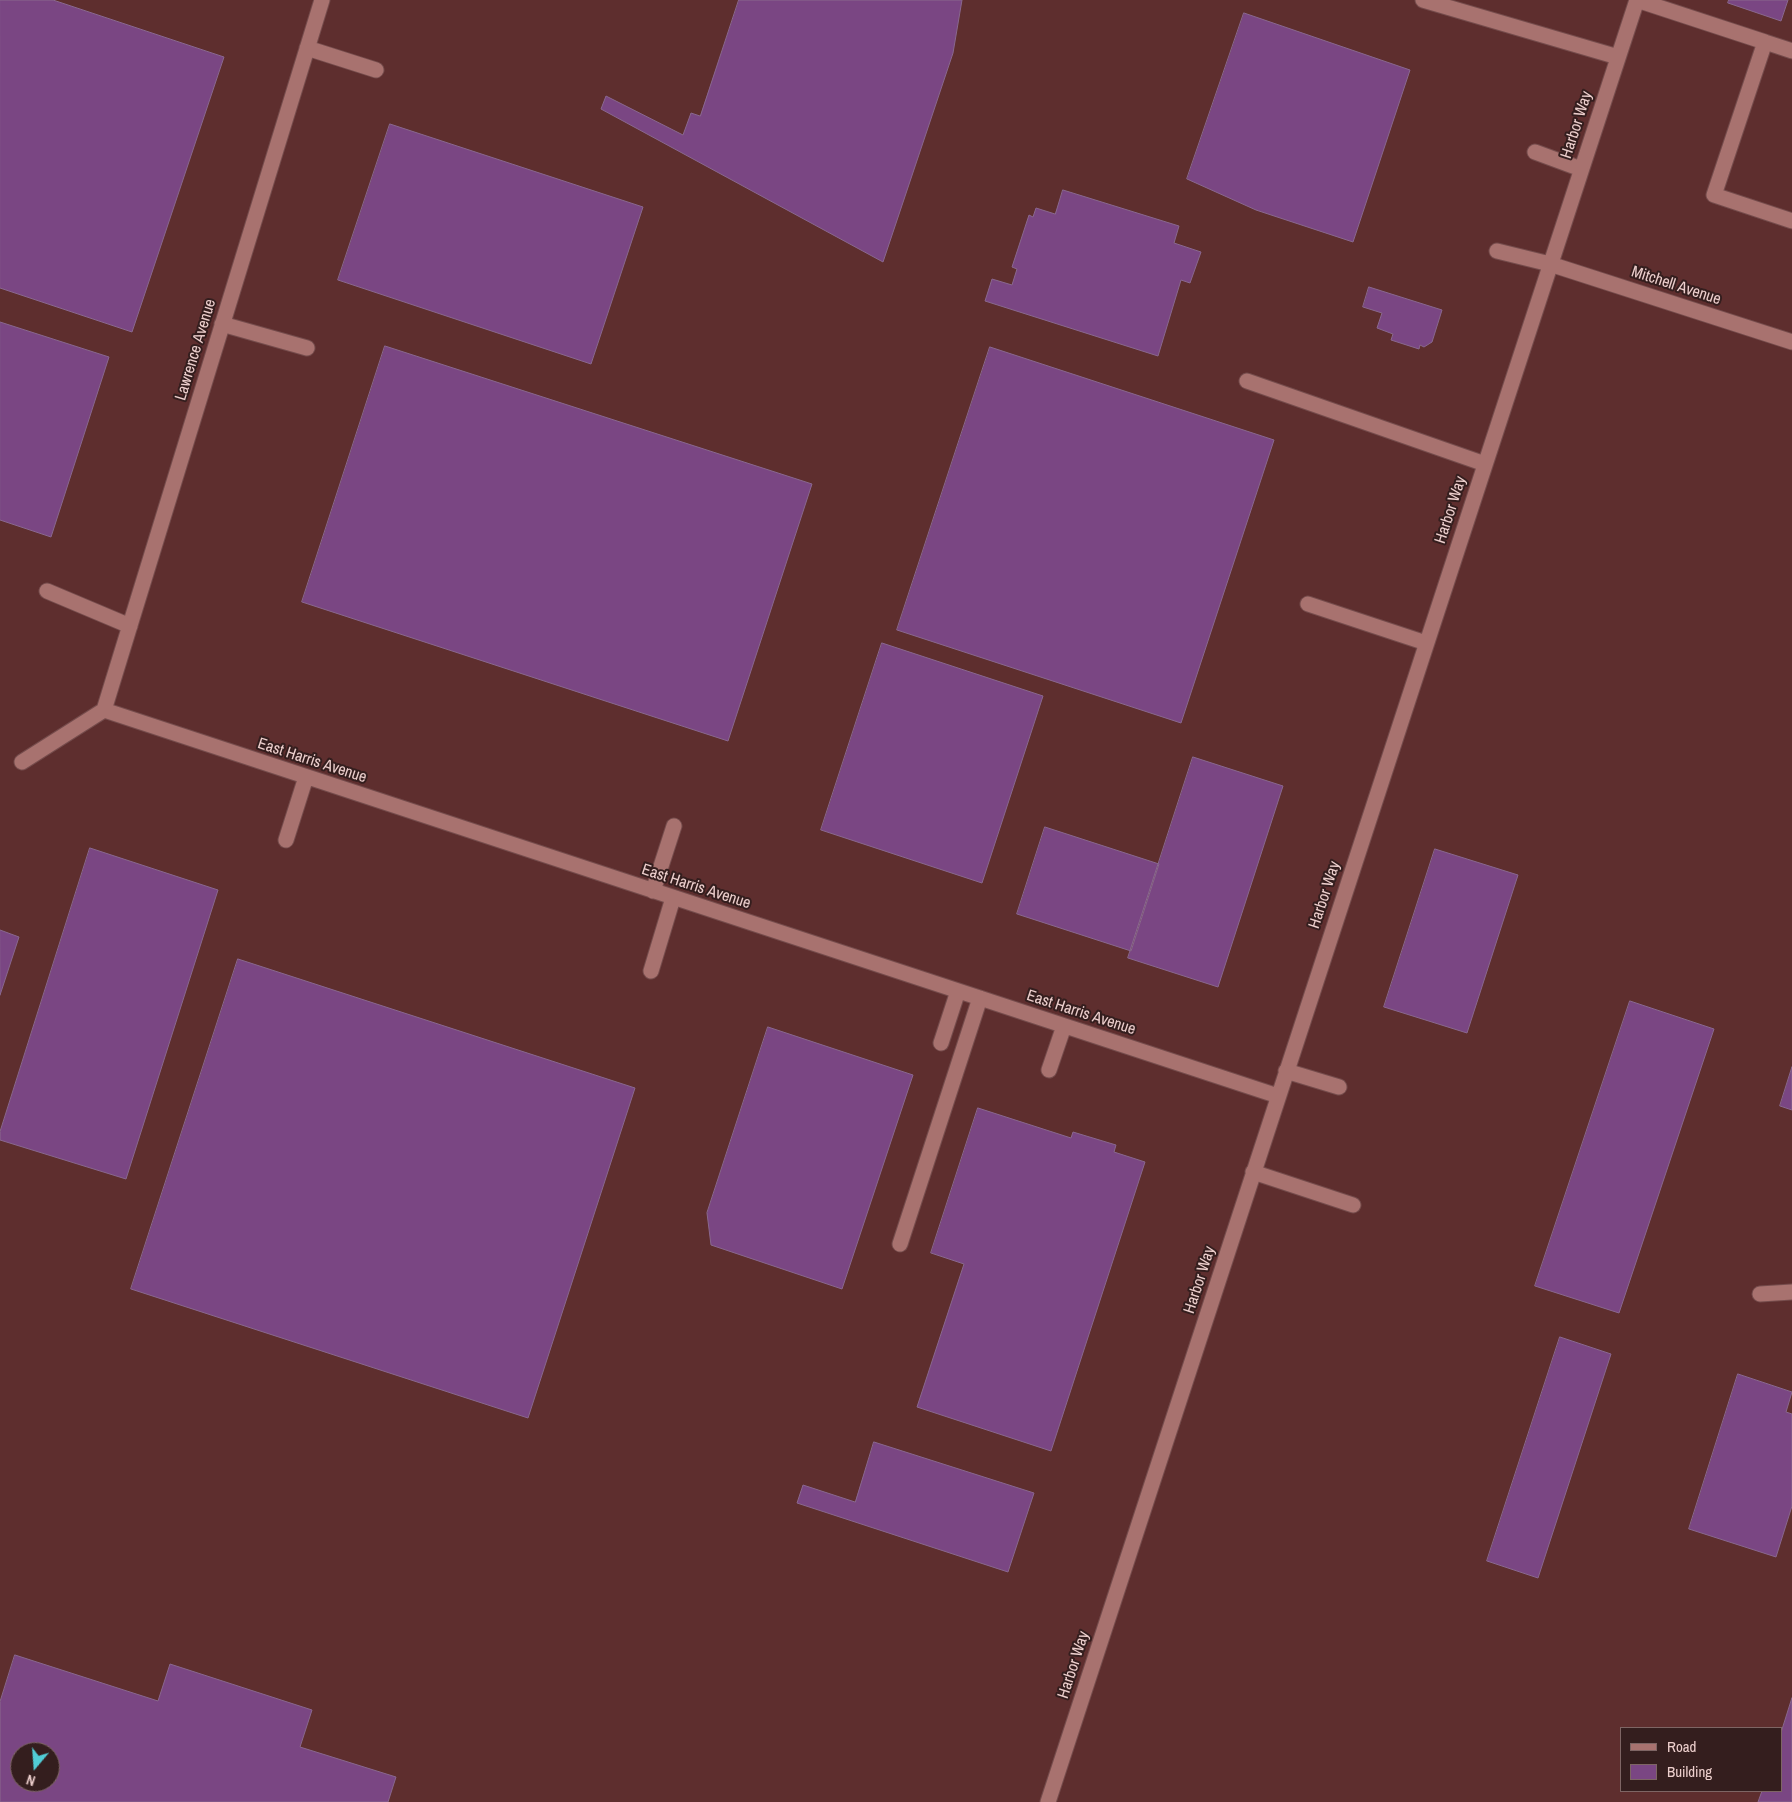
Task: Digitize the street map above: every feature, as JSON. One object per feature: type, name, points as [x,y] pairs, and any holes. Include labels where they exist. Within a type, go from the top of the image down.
[{"type":"street","name":"Lawrence Avenue","points":[[104,710],[322,0]]},
{"type":"street","points":[[1423,0],[1618,57]]},
{"type":"street","points":[[1637,0],[1792,51]]},
{"type":"street","name":"Harbor Way","points":[[1048,1802],[1637,0]]},
{"type":"street","points":[[1765,42],[1714,195],[1792,221]]},
{"type":"street","points":[[307,48],[376,70]]},
{"type":"street","points":[[1535,152],[1581,169]]},
{"type":"street","name":"Mitchell Avenue","points":[[1497,251],[1550,264],[1792,342]]},
{"type":"street","points":[[222,324],[307,348]]},
{"type":"street","points":[[1247,381],[1485,464]]},
{"type":"street","points":[[47,592],[130,626]]},
{"type":"street","points":[[1308,604],[1426,643]]},
{"type":"street","points":[[22,762],[104,710]]},
{"type":"street","name":"East Harris Avenue","points":[[104,710],[1278,1096]]},
{"type":"street","points":[[286,840],[306,777]]},
{"type":"street","points":[[653,891],[674,826]]},
{"type":"street","points":[[651,970],[673,898]]},
{"type":"street","points":[[941,1043],[958,991]]},
{"type":"street","points":[[900,1244],[980,998]]},
{"type":"street","points":[[1049,1070],[1064,1026]]},
{"type":"street","points":[[1286,1071],[1339,1087]]},
{"type":"street","points":[[1253,1172],[1353,1205]]},
{"type":"street","points":[[1760,1294],[1792,1292]]},
{"type":"building","points":[[0,0],[53,0],[224,57],[132,332],[0,288]]},
{"type":"building","points":[[739,0],[962,0],[953,53],[883,262],[601,109],[606,96],[683,135],[691,113],[700,116]]},
{"type":"building","points":[[1729,0],[1788,0],[1781,21],[1728,3]]},
{"type":"building","points":[[1244,13],[1410,70],[1353,242],[1256,210],[1187,179]]},
{"type":"building","points":[[390,124],[643,207],[591,364],[338,280]]},
{"type":"building","points":[[1063,190],[1179,226],[1174,243],[1201,252],[1190,283],[1181,280],[1158,356],[985,301],[992,279],[1012,285],[1017,269],[1012,267],[1029,215],[1033,217],[1036,208],[1055,214]]},
{"type":"building","points":[[1369,287],[1442,310],[1432,342],[1424,347],[1420,345],[1419,349],[1391,340],[1393,334],[1377,328],[1382,313],[1363,307]]},
{"type":"building","points":[[0,322],[109,357],[51,537],[0,520]]},
{"type":"building","points":[[385,346],[812,484],[728,741],[302,602]]},
{"type":"building","points":[[990,347],[1274,440],[1181,723],[897,630]]},
{"type":"building","points":[[882,643],[1043,696],[982,883],[821,830]]},
{"type":"building","points":[[1193,757],[1283,786],[1218,987],[1128,958]]},
{"type":"building","points":[[1045,827],[1159,864],[1131,951],[1017,914]]},
{"type":"building","points":[[90,848],[218,890],[126,1179],[0,1140],[0,1132]]},
{"type":"building","points":[[1435,849],[1518,875],[1467,1033],[1384,1007]]},
{"type":"building","points":[[0,930],[19,937],[0,995]]},
{"type":"building","points":[[238,959],[635,1088],[528,1418],[131,1289]]},
{"type":"building","points":[[1630,1001],[1714,1029],[1619,1313],[1535,1286]]},
{"type":"building","points":[[768,1027],[913,1075],[842,1289],[711,1245],[707,1213]]},
{"type":"building","points":[[1792,1067],[1792,1110],[1780,1106]]},
{"type":"building","points":[[978,1108],[1071,1138],[1073,1132],[1116,1145],[1114,1152],[1145,1162],[1051,1451],[917,1407],[964,1264],[931,1253]]},
{"type":"building","points":[[1560,1337],[1611,1354],[1538,1578],[1487,1561]]},
{"type":"building","points":[[1738,1374],[1792,1392],[1786,1412],[1792,1414],[1792,1506],[1776,1557],[1689,1529]]},
{"type":"building","points":[[874,1442],[1034,1493],[1008,1572],[797,1503],[803,1485],[855,1502]]},
{"type":"building","points":[[15,1655],[158,1701],[170,1664],[312,1710],[300,1747],[396,1777],[388,1802],[0,1802],[0,1702]]},
{"type":"building","points":[[1792,1698],[1792,1802],[1758,1802],[1762,1792],[1782,1792],[1782,1730]]}]
